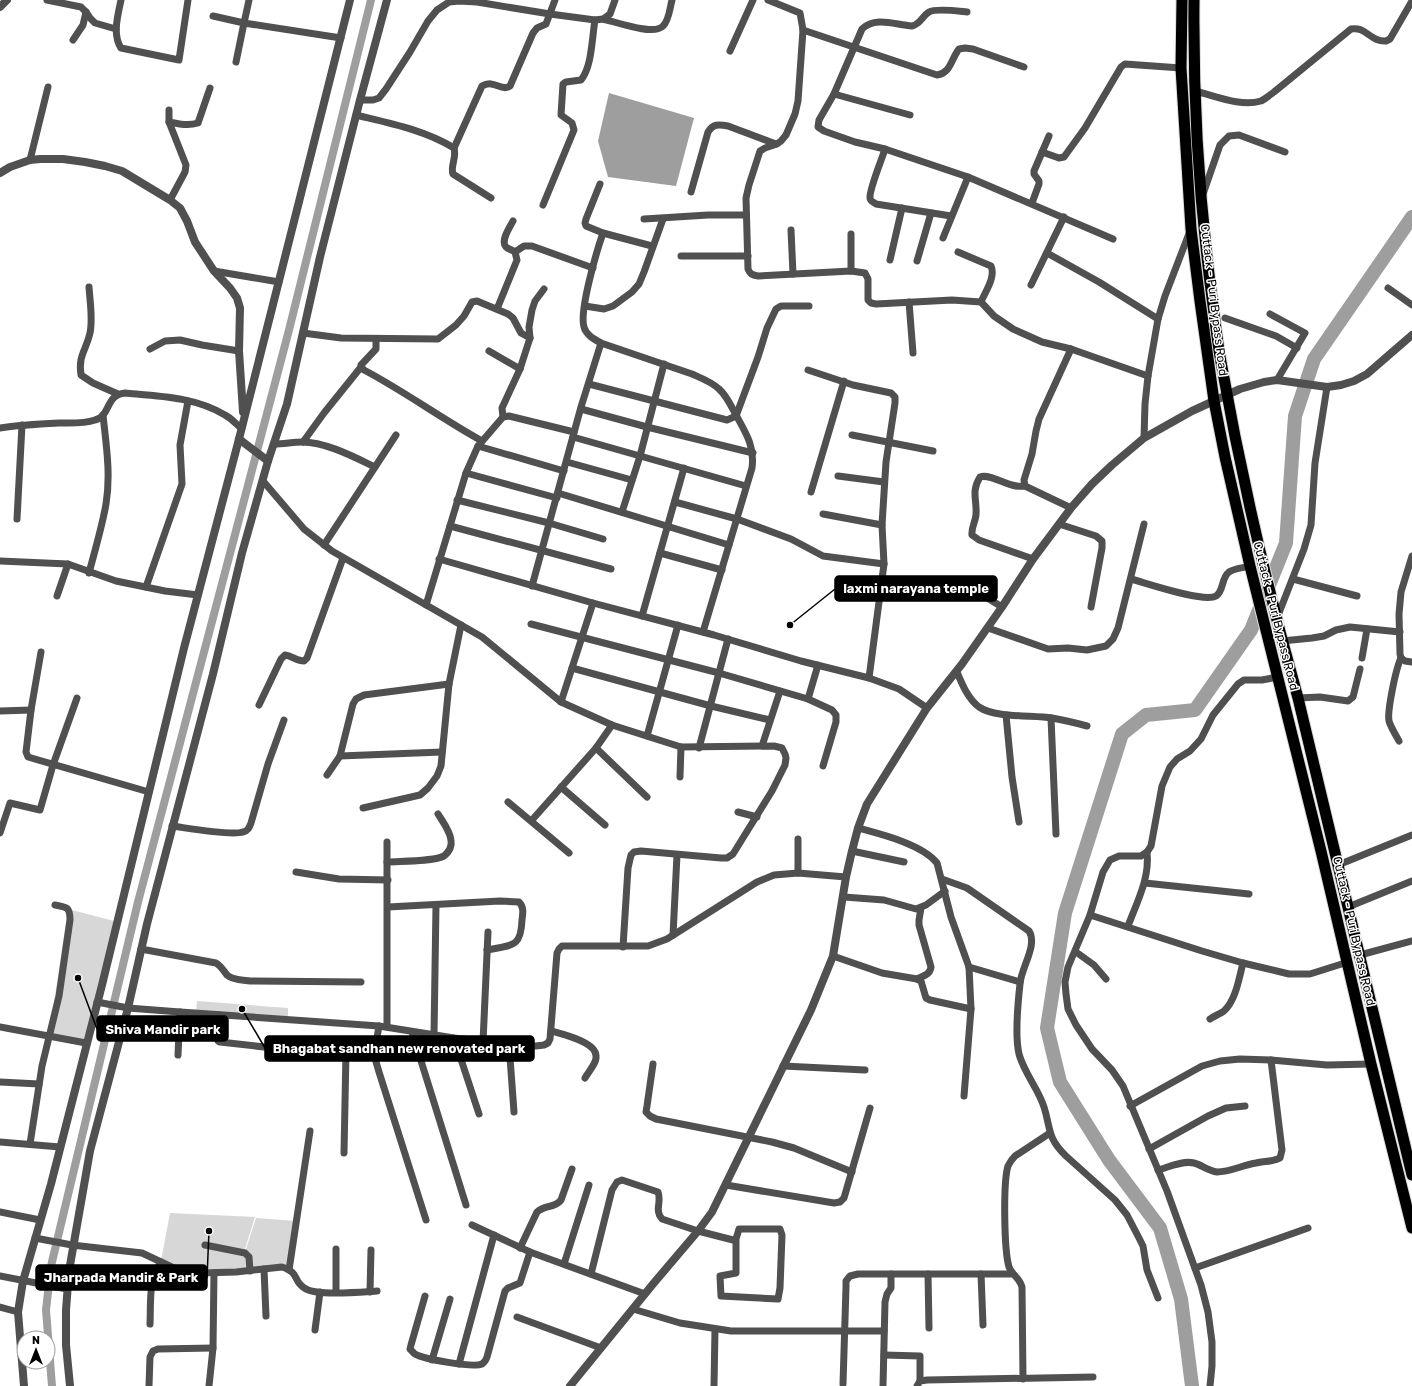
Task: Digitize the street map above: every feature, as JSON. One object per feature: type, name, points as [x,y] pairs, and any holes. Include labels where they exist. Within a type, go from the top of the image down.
[{"type":"highway","name":"Cuttack - Puri Bypass Road","points":[[1182,0],[1181,68],[1191,229],[1214,401],[1225,457],[1256,592],[1322,851],[1371,1064],[1412,1228]]},
{"type":"highway","name":"Cuttack - Puri Bypass Road","points":[[1194,0],[1193,46],[1201,198],[1210,282],[1227,395],[1276,619],[1298,698],[1412,1175]]},
{"type":"street","points":[[0,7],[7,0]]},
{"type":"street","points":[[47,0],[81,7],[95,23],[116,29]]},
{"type":"street","points":[[121,0],[116,29],[117,43],[121,48],[179,60],[188,0]]},
{"type":"street","points":[[236,62],[249,0]]},
{"type":"street","points":[[24,1386],[18,1312],[23,1281],[98,1002],[198,595],[350,0]]},
{"type":"street","points":[[70,1386],[66,1345],[67,1289],[72,1245],[90,1151],[128,1008],[141,949],[242,553],[263,481],[266,460],[274,444],[287,404],[320,257],[387,0]]},
{"type":"street","points":[[491,198],[452,174],[451,170],[455,158],[454,148],[482,86],[487,83],[504,88],[508,88],[510,86],[533,33],[538,28],[546,24],[555,0]]},
{"type":"street","points":[[603,19],[610,14],[615,0]]},
{"type":"street","points":[[360,100],[373,100],[379,98],[410,52],[428,21],[437,10],[449,1],[477,2],[550,14],[595,20],[603,19],[645,29],[659,30],[665,25],[672,0]]},
{"type":"street","points":[[730,51],[753,0]]},
{"type":"street","points":[[768,0],[800,13],[803,30],[798,101],[795,114],[786,135],[781,141],[760,151],[746,198],[748,269],[753,276],[851,271],[865,273],[867,275],[868,300],[871,303],[952,300],[981,302],[994,316],[1010,328],[1042,342],[1071,349],[1148,376]]},
{"type":"street","points":[[1195,91],[1239,102],[1250,103],[1262,100],[1274,92],[1351,29],[1362,29],[1377,40],[1386,42],[1390,39],[1412,1]]},
{"type":"street","points":[[967,12],[933,10],[926,14],[917,25],[912,26],[877,21],[868,23],[862,29],[834,94],[819,120],[818,123],[820,129],[855,142],[885,149],[968,177],[1032,203],[1113,239]]},
{"type":"street","points":[[73,40],[83,25],[86,12]]},
{"type":"street","points":[[213,16],[341,38]]},
{"type":"street","points":[[543,205],[574,130],[572,123],[561,114],[563,84],[566,82],[581,80],[583,77],[589,59],[595,20]]},
{"type":"street","points":[[803,30],[938,75],[944,74],[959,49],[965,48],[973,49],[1024,67]]},
{"type":"street","points":[[1045,153],[1059,158],[1066,155],[1085,128],[1121,67],[1125,64],[1181,68]]},
{"type":"street","points":[[30,160],[48,87]]},
{"type":"street","points":[[169,122],[185,125],[198,123],[210,88]]},
{"type":"street","points":[[834,94],[910,115]]},
{"type":"street","points":[[169,110],[169,122],[186,165],[185,172],[170,200]]},
{"type":"street","points":[[356,115],[408,128],[448,144],[454,148]]},
{"type":"street","points":[[691,192],[708,132],[711,127],[715,125],[728,126],[777,144]]},
{"type":"street","points":[[1201,198],[1220,145],[1229,136],[1239,135],[1285,152]]},
{"type":"street","points":[[1032,203],[1039,184],[1034,171],[1045,153],[1049,136]]},
{"type":"street","points":[[885,149],[870,197],[871,202],[952,216]]},
{"type":"street","points":[[0,173],[10,167],[30,160],[63,159],[105,166],[122,171],[170,200],[180,208],[195,242],[214,271],[237,298],[240,308],[239,351],[242,425]]},
{"type":"street","points":[[943,238],[968,177]]},
{"type":"street","points":[[600,184],[585,223],[589,228],[652,246]]},
{"type":"street","points":[[890,260],[902,208]]},
{"type":"street","points":[[917,261],[931,213]]},
{"type":"street","points":[[644,219],[708,215],[746,215]]},
{"type":"street","points":[[1031,285],[1064,217]]},
{"type":"street","points":[[585,306],[604,309],[613,306],[632,292],[639,284],[663,219]]},
{"type":"street","points":[[513,221],[504,240],[504,244],[506,248],[515,252]]},
{"type":"street","points":[[1144,438],[1148,376],[1158,319],[1165,296],[1191,229]]},
{"type":"street","points":[[791,230],[792,274]]},
{"type":"street","points":[[603,233],[593,268],[583,318],[584,328],[590,337],[601,343],[706,380],[719,389],[727,399],[750,441],[753,453],[752,468],[704,632]]},
{"type":"street","points":[[851,234],[851,271]]},
{"type":"street","points":[[515,252],[524,246],[532,246],[593,268]]},
{"type":"street","points":[[497,309],[517,260],[515,252]]},
{"type":"street","points":[[958,252],[991,266],[993,271],[992,277],[981,302]]},
{"type":"street","points":[[1047,253],[1158,319]]},
{"type":"street","points":[[681,256],[748,256]]},
{"type":"street","points":[[214,271],[279,282]]},
{"type":"street","points":[[89,287],[91,325],[90,334],[80,360],[81,375],[93,383],[118,394],[151,396],[188,401],[212,408],[242,425]]},
{"type":"street","points":[[426,605],[466,473],[480,443],[503,417],[502,408],[520,369],[530,338],[529,327],[532,310],[535,301],[544,288]]},
{"type":"street","points":[[1388,288],[1412,305]]},
{"type":"street","points":[[303,333],[341,338],[438,339],[456,325],[464,316],[472,302],[478,301],[513,318],[521,333],[530,338]]},
{"type":"street","points":[[909,302],[913,353]]},
{"type":"street","points":[[589,384],[727,420],[736,416],[767,328],[776,309],[780,306],[809,306]]},
{"type":"street","points":[[1270,314],[1305,333],[1277,380]]},
{"type":"street","points":[[1225,318],[1276,336],[1297,348]]},
{"type":"street","points":[[570,1386],[712,1212],[819,992],[833,956],[846,877],[858,828],[867,804],[928,706],[955,674],[988,628],[1033,559],[1071,508],[1092,484],[1112,465],[1144,438],[1171,422],[1227,395],[1254,384],[1277,380],[1324,387],[1341,385],[1354,381],[1367,374],[1412,335]]},
{"type":"street","points":[[303,442],[361,367],[363,362],[376,349],[376,339]]},
{"type":"street","points":[[150,349],[165,341],[180,340],[239,351]]},
{"type":"street","points":[[532,586],[581,409],[601,343]]},
{"type":"street","points":[[1025,486],[1024,480],[1032,454],[1039,419],[1071,349]]},
{"type":"street","points":[[489,351],[520,369]]},
{"type":"street","points":[[622,512],[640,456],[664,364]]},
{"type":"street","points":[[361,367],[480,443],[564,471]]},
{"type":"street","points":[[808,370],[891,393],[895,397],[884,482],[882,525],[884,564],[869,678]]},
{"type":"street","points":[[811,492],[844,381]]},
{"type":"street","points":[[1276,619],[1293,579],[1311,525],[1314,463],[1324,387]]},
{"type":"street","points":[[0,428],[85,423],[98,420],[103,415],[113,398],[118,394]]},
{"type":"street","points":[[146,587],[182,484],[180,445],[188,401]]},
{"type":"street","points":[[581,409],[753,453]]},
{"type":"street","points":[[89,573],[106,504],[108,486],[108,459],[103,415]]},
{"type":"street","points":[[503,417],[515,417],[640,456],[746,486]]},
{"type":"street","points":[[17,519],[22,426]]},
{"type":"street","points":[[324,545],[396,435]]},
{"type":"street","points":[[852,435],[933,451]]},
{"type":"street","points":[[239,439],[266,460]]},
{"type":"street","points":[[274,444],[303,442],[316,444],[344,453],[375,467]]},
{"type":"street","points":[[567,462],[632,480]]},
{"type":"street","points":[[642,616],[684,468]]},
{"type":"street","points":[[466,473],[622,512],[729,544]]},
{"type":"street","points":[[838,476],[884,482]]},
{"type":"street","points":[[1033,559],[979,540],[972,535],[971,530],[976,513],[976,489],[980,477],[987,476],[1016,487],[1025,486],[1071,508]]},
{"type":"street","points":[[263,481],[304,529],[324,545],[343,558],[482,637],[561,702],[612,725],[681,747],[774,746],[782,748],[786,754],[786,758],[772,791],[733,854],[727,858],[641,851],[634,852],[631,855],[628,868],[622,947]]},
{"type":"street","points":[[457,500],[549,523],[603,539]]},
{"type":"street","points":[[675,502],[737,519],[791,539],[823,556],[884,564]]},
{"type":"street","points":[[823,514],[882,525]]},
{"type":"street","points":[[1059,524],[1096,536],[1102,540],[1102,548],[1091,607]]},
{"type":"street","points":[[988,628],[1048,649],[1068,648],[1087,650],[1106,646],[1114,639],[1118,628],[1144,524]]},
{"type":"street","points":[[450,526],[542,552],[611,569]]},
{"type":"street","points":[[660,553],[722,570]]},
{"type":"street","points":[[1398,741],[1389,720],[1395,674],[1401,658],[1398,614],[1401,592],[1410,573],[1412,556]]},
{"type":"street","points":[[259,705],[281,658],[285,655],[289,655],[300,661],[304,661],[307,658],[343,558]]},
{"type":"street","points":[[439,559],[593,603],[869,678],[899,689],[928,706]]},
{"type":"street","points":[[0,562],[68,564],[116,582],[198,595]]},
{"type":"street","points":[[57,596],[68,564]]},
{"type":"street","points":[[1131,579],[1179,593],[1208,598],[1216,596],[1220,591],[1225,576],[1230,571],[1250,566]]},
{"type":"street","points":[[1293,579],[1357,596]]},
{"type":"street","points":[[958,580],[1002,607]]},
{"type":"street","points":[[561,702],[593,603]]},
{"type":"street","points":[[531,624],[719,673],[808,699],[832,710],[836,715],[836,722],[823,766]]},
{"type":"street","points":[[363,808],[420,795],[428,788],[437,776],[441,766],[449,684],[461,625]]},
{"type":"street","points":[[647,736],[678,625]]},
{"type":"street","points":[[1282,641],[1324,636],[1344,628],[1400,632]]},
{"type":"street","points":[[1362,658],[1367,629]]},
{"type":"street","points":[[698,748],[728,639]]},
{"type":"street","points":[[41,652],[31,710],[26,752],[28,757],[150,792]]},
{"type":"street","points":[[1401,658],[1404,661],[1412,662]]},
{"type":"street","points":[[808,699],[818,665]]},
{"type":"street","points":[[572,668],[710,706],[770,720]]},
{"type":"street","points":[[1298,698],[1320,697],[1348,701],[1353,697],[1360,669]]},
{"type":"street","points":[[955,674],[979,707],[986,711],[1006,715],[1051,718],[1088,726]]},
{"type":"street","points":[[1210,1386],[1212,1342],[1208,1312],[1195,1268],[1167,1191],[1130,1106],[1123,1086],[1112,1070],[1092,1049],[1076,1025],[1068,1009],[1065,982],[1068,967],[1076,952],[1090,915],[1103,872],[1110,860],[1119,856],[1141,856],[1147,852],[1151,846],[1162,786],[1170,767],[1178,759],[1190,751],[1201,739],[1213,715],[1238,684],[1244,680],[1262,680],[1278,677]]},
{"type":"street","points":[[328,775],[340,756],[353,704],[356,699],[364,695],[449,684]]},
{"type":"street","points":[[762,746],[780,691]]},
{"type":"street","points":[[0,833],[10,803],[40,810],[53,764],[77,698]]},
{"type":"street","points":[[0,712],[31,710]]},
{"type":"street","points":[[1006,715],[1012,777],[1019,822]]},
{"type":"street","points":[[1051,718],[1056,834]]},
{"type":"street","points":[[172,826],[215,832],[238,833],[244,832],[248,829],[268,764],[284,720]]},
{"type":"street","points":[[532,820],[596,748],[612,725]]},
{"type":"street","points":[[680,777],[681,747]]},
{"type":"street","points":[[596,748],[647,796]]},
{"type":"street","points":[[340,756],[442,752]]},
{"type":"street","points":[[561,787],[605,825]]},
{"type":"street","points":[[508,802],[532,820],[569,853]]},
{"type":"street","points":[[738,812],[757,817]]},
{"type":"street","points":[[388,862],[435,858],[443,856],[448,852],[451,846],[451,839],[438,814]]},
{"type":"street","points":[[858,828],[896,839],[924,852],[933,858],[937,863],[951,917],[969,967],[971,1009],[964,1096]]},
{"type":"street","points":[[1338,865],[1412,835]]},
{"type":"street","points":[[798,839],[798,873]]},
{"type":"street","points":[[387,842],[388,1027]]},
{"type":"street","points":[[852,852],[904,862]]},
{"type":"street","points":[[1128,926],[1145,883],[1148,867],[1147,852]]},
{"type":"street","points":[[673,935],[677,855]]},
{"type":"street","points":[[296,872],[339,879],[388,880]]},
{"type":"street","points":[[98,1002],[128,1008],[379,1026],[483,1042],[536,1046],[544,1045],[548,1043],[550,1039],[557,953],[562,946],[648,946],[667,939],[765,878],[774,875],[798,873],[846,877]]},
{"type":"street","points":[[942,879],[967,888],[1029,931],[1031,935],[1031,945],[1020,982],[1018,1036],[1019,1054],[1044,1107],[1052,1140],[1058,1148],[1092,1181],[1115,1200],[1127,1215],[1143,1246],[1147,1270],[1158,1298]]},
{"type":"street","points":[[1348,906],[1412,881]]},
{"type":"street","points":[[1145,883],[1249,894]]},
{"type":"street","points":[[844,896],[884,900],[916,909],[921,908],[945,891]]},
{"type":"street","points":[[388,907],[500,900],[519,902],[522,905],[523,910],[520,937],[516,942],[509,946],[487,950]]},
{"type":"street","points":[[30,1144],[39,1084],[59,996],[70,920],[70,913],[68,909],[64,906],[55,905]]},
{"type":"street","points":[[434,1035],[436,905]]},
{"type":"street","points":[[917,979],[928,974],[931,967],[920,930],[919,920],[921,908]]},
{"type":"street","points":[[1090,915],[1243,963],[1289,974],[1310,974],[1348,962]]},
{"type":"street","points":[[483,1042],[488,932]]},
{"type":"street","points":[[1360,955],[1412,941]]},
{"type":"street","points":[[141,949],[216,963],[232,978],[250,981],[361,982]]},
{"type":"street","points":[[1076,952],[1094,965],[1106,979]]},
{"type":"street","points":[[833,956],[882,973],[917,979],[921,981],[926,998],[971,1009]]},
{"type":"street","points":[[1210,1019],[1224,1011],[1229,1004],[1234,995],[1243,963]]},
{"type":"street","points":[[969,967],[1020,982]]},
{"type":"street","points":[[178,1055],[180,1012]]},
{"type":"street","points":[[219,1015],[216,1036],[220,1042],[264,1047],[374,1054]]},
{"type":"street","points":[[379,1026],[374,1054],[378,1072],[426,1220]]},
{"type":"street","points":[[0,1027],[86,1043]]},
{"type":"street","points":[[551,1031],[576,1038],[595,1051],[596,1060],[585,1078]]},
{"type":"street","points":[[412,1032],[466,1205]]},
{"type":"street","points":[[454,1038],[479,1114]]},
{"type":"street","points":[[509,1044],[514,1112]]},
{"type":"street","points":[[344,1153],[346,1052]]},
{"type":"street","points":[[1130,1106],[1202,1066],[1220,1061],[1240,1059],[1333,1065],[1371,1064]]},
{"type":"street","points":[[1158,1170],[1188,1162],[1195,1163],[1209,1170],[1218,1172],[1280,1158],[1282,1150],[1271,1060]]},
{"type":"street","points":[[653,1064],[646,1112],[650,1116],[673,1123],[748,1136],[794,1148],[852,1172]]},
{"type":"street","points":[[783,1066],[865,1070]]},
{"type":"street","points":[[0,1082],[39,1084]]},
{"type":"street","points":[[1149,1148],[1226,1108],[1245,1106]]},
{"type":"street","points":[[726,1184],[834,1203],[840,1202],[844,1198],[870,1108]]},
{"type":"street","points":[[289,1270],[310,1131]]},
{"type":"street","points":[[1023,1379],[1022,1287],[1021,1281],[1012,1274],[1009,1268],[1006,1250],[1005,1197],[1008,1166],[1015,1156],[1050,1133]]},
{"type":"street","points":[[0,1142],[60,1147]]},
{"type":"street","points":[[520,1248],[537,1212],[542,1208],[558,1204],[561,1200],[572,1169]]},
{"type":"street","points":[[591,1274],[612,1190],[617,1182],[622,1180],[658,1192],[660,1196],[658,1215],[662,1219],[698,1231],[733,1240],[736,1239]]},
{"type":"street","points":[[564,1264],[589,1185]]},
{"type":"street","points":[[0,1212],[40,1220]]},
{"type":"street","points":[[472,1225],[530,1252],[645,1294]]},
{"type":"street","points":[[1195,1268],[1308,1228]]},
{"type":"street","points":[[739,1229],[780,1229],[782,1235],[780,1288],[778,1299],[721,1296],[720,1276],[736,1273],[736,1239],[739,1229]]},
{"type":"street","points":[[459,1364],[494,1235]]},
{"type":"street","points":[[35,1238],[63,1244],[142,1253],[176,1269],[201,1273],[250,1271],[282,1267],[294,1273],[297,1282],[307,1290],[320,1292],[373,1291],[370,1250]]},
{"type":"street","points":[[205,1245],[245,1253],[249,1257],[250,1271]]},
{"type":"street","points":[[336,1249],[336,1292]]},
{"type":"street","points":[[425,1296],[410,1350],[413,1354],[432,1360],[459,1364],[481,1365],[485,1362],[505,1291],[508,1288],[520,1283],[530,1252]]},
{"type":"street","points":[[150,1324],[152,1282],[155,1270],[160,1262]]},
{"type":"street","points":[[264,1269],[266,1316]]},
{"type":"street","points":[[209,1386],[213,1348],[214,1273]]},
{"type":"street","points":[[843,1384],[846,1281],[850,1276],[858,1274],[1012,1274]]},
{"type":"street","points":[[883,1386],[886,1297],[890,1290],[891,1274]]},
{"type":"street","points":[[928,1274],[929,1328]]},
{"type":"street","points":[[981,1274],[983,1325]]},
{"type":"street","points":[[0,1276],[67,1289]]},
{"type":"street","points":[[315,1330],[320,1292]]},
{"type":"street","points":[[432,1360],[450,1298]]},
{"type":"street","points":[[0,1307],[18,1312]]},
{"type":"street","points":[[633,1309],[680,1323],[715,1329],[758,1332],[884,1331]]},
{"type":"street","points":[[517,1317],[601,1348]]},
{"type":"street","points":[[714,1386],[715,1329]]},
{"type":"street","points":[[149,1386],[150,1357],[153,1351],[158,1349],[213,1348]]},
{"type":"street","points":[[884,1355],[920,1356],[918,1383],[1094,1377]]},
{"type":"shaded area","points":[[609,93],[694,118],[676,186],[608,177],[598,141]]},
{"type":"shaded area","points":[[68,909],[114,921],[84,1041],[49,1036]]},
{"type":"shaded area","points":[[197,1001],[288,1008],[288,1018],[196,1010]]},
{"type":"shaded area","points":[[170,1213],[255,1217],[244,1252],[248,1258],[249,1270],[214,1271],[177,1268],[161,1261]]},
{"type":"shaded area","points":[[256,1218],[296,1221],[288,1269],[251,1270],[245,1252]]},
{"type":"waterway","points":[[52,1386],[46,1310],[51,1266],[138,902],[289,330],[371,0]]},
{"type":"waterway","points":[[1192,1386],[1181,1299],[1160,1228],[1109,1160],[1060,1082],[1047,1028],[1065,913],[1122,734],[1146,715],[1195,710],[1251,630],[1286,543],[1295,416],[1314,359],[1412,217]]},
{"type":"place","name":"laxmi narayana temple","points":[[790,625]]},
{"type":"place","name":"Shiva Mandir park","points":[[78,978]]},
{"type":"place","name":"Bhagabat sandhan new renovated park","points":[[242,1009]]},
{"type":"place","name":"Jharpada Mandir & Park","points":[[209,1231]]}]
